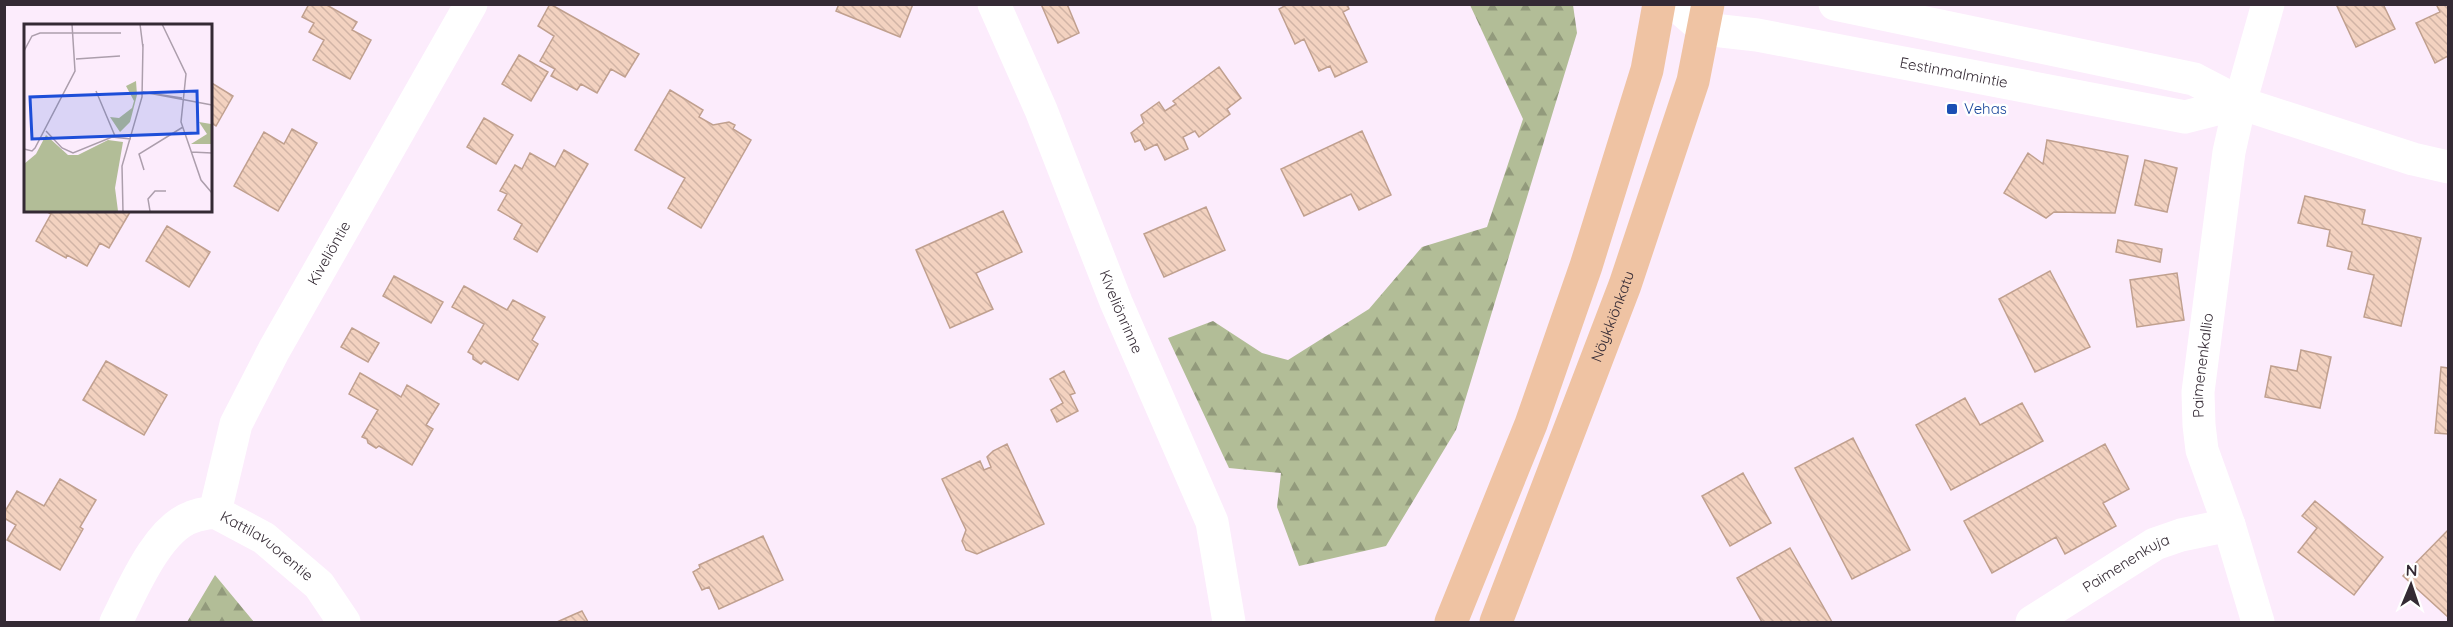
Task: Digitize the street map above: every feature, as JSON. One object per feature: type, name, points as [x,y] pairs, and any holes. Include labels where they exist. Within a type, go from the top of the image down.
[{"type":"main road","points":[[1451,622],[1531,424],[1586,266],[1647,70],[1659,4]]},
{"type":"main road","name":"Nöykkiönkatu","points":[[1496,622],[1625,285],[1693,81],[1706,16]]},
{"type":"street","name":"Kiveliöntie","points":[[215,512],[236,424],[241,414],[274,350],[471,4]]},
{"type":"street","name":"Kiveliönrinne","points":[[994,4],[1041,110],[1120,310],[1212,522],[1229,622]]},
{"type":"street","points":[[1675,4],[1706,16]]},
{"type":"street","points":[[1835,4],[2194,79],[2240,103],[2413,159],[2448,166]]},
{"type":"street","name":"Paimenenkallio","points":[[2258,622],[2229,525],[2202,450],[2198,392],[2229,152],[2240,103],[2268,4]]},
{"type":"street","name":"Eestinmalmintie","points":[[1706,16],[1756,35],[2185,117],[2240,103]]},
{"type":"street","name":"Kattilavuorentie","points":[[116,622],[151,556],[174,528],[191,517],[215,512],[264,538],[310,577],[319,585],[344,622]]},
{"type":"street","name":"Paimenenkuja","points":[[2032,622],[2155,544],[2181,535],[2229,525]]},
{"type":"green space","points":[[1470,5],[1573,5],[1577,33],[1456,430],[1386,546],[1299,566],[1277,507],[1281,473],[1229,468],[1168,338],[1213,321],[1262,353],[1288,360],[1369,309],[1422,247],[1487,227],[1523,119]]},
{"type":"green space","points":[[215,575],[254,622],[187,622]]},
{"type":"building","points":[[309,4],[325,4],[357,22],[352,30],[371,40],[350,79],[313,60],[324,40],[309,32],[314,23],[302,17]]},
{"type":"building","points":[[550,4],[639,54],[625,77],[611,69],[597,93],[581,84],[577,90],[551,76],[555,69],[540,61],[554,36],[538,26]]},
{"type":"building","points":[[839,4],[913,4],[900,37],[836,11]]},
{"type":"building","points":[[1041,4],[1067,4],[1079,33],[1058,43]]},
{"type":"building","points":[[1288,4],[1347,4],[1349,9],[1343,12],[1367,62],[1335,77],[1330,66],[1319,71],[1304,39],[1295,44],[1279,9]]},
{"type":"building","points":[[2336,4],[2383,4],[2395,29],[2356,47]]},
{"type":"building","points":[[2436,4],[2448,4],[2448,56],[2435,63],[2416,23],[2440,12]]},
{"type":"building","points":[[519,55],[548,72],[531,101],[502,84]]},
{"type":"building","points":[[1219,67],[1241,98],[1227,109],[1230,114],[1199,137],[1195,131],[1183,137],[1188,149],[1165,160],[1157,144],[1145,150],[1140,140],[1135,142],[1131,133],[1144,123],[1141,115],[1159,102],[1165,111],[1176,104],[1173,101]]},
{"type":"building","points":[[212,83],[233,96],[216,126],[212,123]]},
{"type":"building","points":[[670,90],[703,110],[699,117],[713,125],[729,122],[735,125],[733,129],[751,140],[701,228],[668,208],[685,178],[635,150]]},
{"type":"building","points":[[484,118],[513,135],[496,164],[467,147]]},
{"type":"building","points":[[292,129],[317,143],[278,211],[234,186],[264,132],[284,144]]},
{"type":"building","points":[[1362,131],[1391,195],[1359,210],[1351,194],[1304,216],[1281,169]]},
{"type":"building","points":[[2047,140],[2128,156],[2115,213],[2054,212],[2046,218],[2004,193],[2028,153],[2043,164]]},
{"type":"building","points":[[564,150],[588,164],[537,252],[514,239],[522,224],[498,210],[507,194],[500,191],[515,165],[522,169],[530,153],[555,167]]},
{"type":"building","points":[[2145,160],[2177,168],[2167,212],[2135,205]]},
{"type":"building","points":[[2305,196],[2365,210],[2362,224],[2421,238],[2401,326],[2364,317],[2374,275],[2348,269],[2352,252],[2327,246],[2330,230],[2298,223]]},
{"type":"building","points":[[1206,207],[1225,250],[1164,277],[1144,234]]},
{"type":"building","points":[[1003,211],[1022,252],[976,273],[993,309],[950,328],[916,250]]},
{"type":"building","points":[[48,212],[130,212],[109,248],[100,243],[87,266],[67,255],[66,258],[36,241],[51,214]]},
{"type":"building","points":[[167,226],[210,252],[189,287],[146,261]]},
{"type":"building","points":[[2118,240],[2162,249],[2160,262],[2116,252]]},
{"type":"building","points":[[2050,271],[2090,347],[2035,372],[1999,299]]},
{"type":"building","points":[[2177,273],[2184,320],[2137,327],[2130,280]]},
{"type":"building","points":[[394,276],[443,302],[431,323],[383,296]]},
{"type":"building","points":[[464,286],[507,310],[513,300],[545,317],[532,340],[538,344],[518,380],[484,361],[481,364],[468,352],[484,324],[452,307]]},
{"type":"building","points":[[352,328],[379,343],[368,362],[341,347]]},
{"type":"building","points":[[2301,350],[2331,357],[2320,408],[2265,397],[2271,366],[2297,371]]},
{"type":"building","points":[[106,361],[167,395],[144,435],[83,400]]},
{"type":"building","points":[[2441,367],[2448,368],[2448,434],[2435,433]]},
{"type":"building","points":[[1064,371],[1075,393],[1070,395],[1078,411],[1057,422],[1051,410],[1063,403],[1050,379]]},
{"type":"building","points":[[360,373],[401,397],[407,385],[439,404],[426,425],[433,429],[412,465],[379,446],[376,448],[362,437],[378,410],[349,394]]},
{"type":"building","points":[[1965,398],[1980,425],[2022,403],[2043,441],[1951,490],[1916,425]]},
{"type":"building","points":[[1853,438],[1910,550],[1852,579],[1795,468]]},
{"type":"building","points":[[1007,444],[1044,524],[977,554],[966,550],[962,541],[966,530],[942,479],[980,461],[984,470],[991,467],[987,457]]},
{"type":"building","points":[[2105,444],[2129,489],[2103,503],[2116,526],[2065,554],[2056,537],[1992,573],[1964,521]]},
{"type":"building","points":[[1743,473],[1771,523],[1730,546],[1702,496]]},
{"type":"building","points":[[60,479],[96,500],[80,527],[83,529],[60,570],[7,540],[16,525],[4,518],[4,513],[17,491],[44,506]]},
{"type":"building","points":[[2315,501],[2383,557],[2354,595],[2298,552],[2317,528],[2302,516]]},
{"type":"building","points":[[2448,530],[2448,617],[2403,576]]},
{"type":"building","points":[[763,536],[783,580],[719,609],[709,587],[702,590],[693,572],[700,568],[699,565]]},
{"type":"building","points":[[1790,548],[1832,622],[1762,622],[1737,578]]},
{"type":"building","points":[[582,611],[588,622],[557,622],[575,614]]},
{"type":"place","name":"Vehas","points":[[1952,109]]}]
